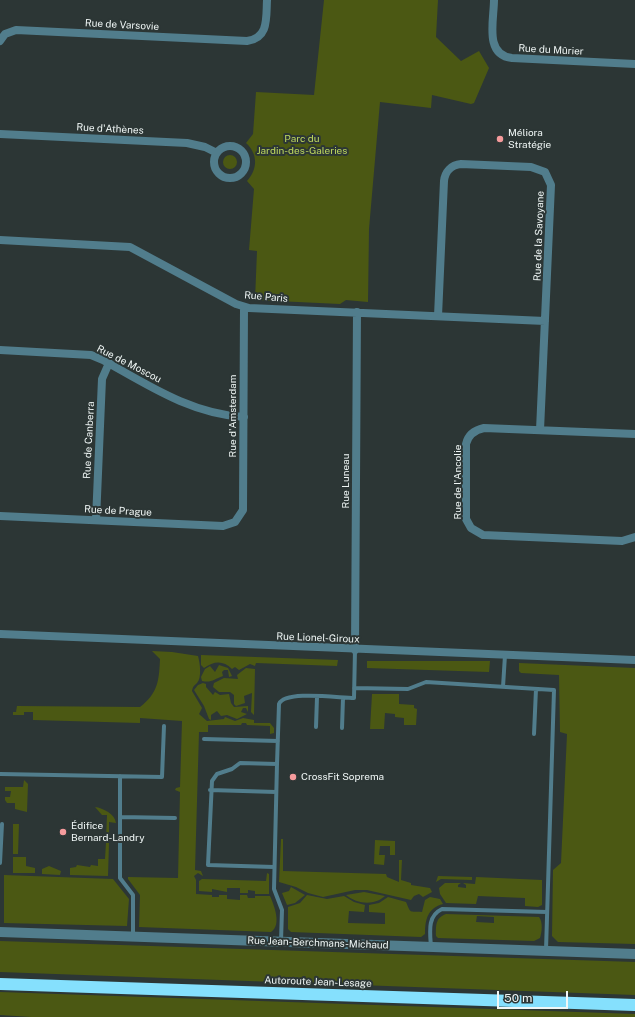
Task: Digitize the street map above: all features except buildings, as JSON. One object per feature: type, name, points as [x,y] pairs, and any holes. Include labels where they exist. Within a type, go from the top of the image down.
[{"type":"highway","name":"Autoroute Jean-Lesage","points":[[0,984],[635,1005]]},
{"type":"street","name":"Rue de Varsovie","points":[[0,41],[5,34],[16,30],[247,41],[258,38],[265,30],[267,0]]},
{"type":"street","name":"Rue du Mûrier","points":[[494,0],[493,43],[497,51],[504,56],[512,58],[635,64]]},
{"type":"street","name":"Rue d'Athènes","points":[[0,134],[187,143],[205,148],[217,154]]},
{"type":"street","name":"Rue de la Savoyane","points":[[438,316],[445,177],[452,166],[461,164],[531,167],[541,170],[548,176],[551,185],[540,430]]},
{"type":"street","name":"Rue Paris","points":[[0,240],[130,247],[244,307],[545,321]]},
{"type":"street","name":"Rue d'Amsterdam","points":[[235,522],[243,510],[244,307]]},
{"type":"street","name":"Rue Luneau","points":[[355,650],[357,312]]},
{"type":"street","name":"Rue de Moscou","points":[[0,350],[85,354],[109,363],[182,404],[219,414],[244,417]]},
{"type":"street","name":"Rue de Canberra","points":[[96,520],[102,379],[109,363]]},
{"type":"street","name":"Rue de l'Ancolie","points":[[635,434],[484,428],[475,431],[469,436],[466,444],[466,514],[471,528],[483,535],[622,541],[635,537]]},
{"type":"street","name":"Rue de Prague","points":[[0,516],[223,526],[235,522]]},
{"type":"street","name":"Rue Lionel-Giroux","points":[[0,634],[355,650],[635,660]]},
{"type":"street","name":"Rue Jean-Berchmans-Michaud","points":[[0,932],[635,954]]},
{"type":"lane","points":[[281,941],[282,910],[274,890],[280,702],[291,696],[354,698],[355,650]]},
{"type":"lane","points":[[503,687],[505,655]]},
{"type":"lane","points":[[354,688],[408,689],[426,682],[554,690],[546,951]]},
{"type":"lane","points":[[534,734],[536,689]]},
{"type":"lane","points":[[316,696],[316,727]]},
{"type":"lane","points":[[342,728],[343,698]]},
{"type":"lane","points":[[0,774],[162,777],[164,726]]},
{"type":"lane","points":[[204,739],[278,740]]},
{"type":"lane","points":[[274,867],[208,865],[210,790],[214,777],[223,771],[234,768],[240,763],[277,764]]},
{"type":"lane","points":[[120,776],[120,878],[133,895],[133,936]]},
{"type":"lane","points":[[210,790],[276,792]]},
{"type":"lane","points":[[121,817],[174,818]]},
{"type":"lane","points":[[0,863],[2,824]]},
{"type":"lane","points":[[431,946],[432,919],[436,913],[442,909],[547,912]]},
{"type":"green space","name":"Parc du Jardin-des-Galeries","points":[[324,0],[438,0],[436,37],[461,61],[479,51],[489,68],[474,103],[471,104],[432,95],[431,108],[380,102],[369,229],[368,302],[346,300],[340,304],[255,300],[257,251],[249,250],[254,189],[247,181],[253,172],[255,162],[253,152],[246,143],[253,134],[256,92],[314,95]]},
{"type":"green space","points":[[230,155],[235,157],[237,162],[235,167],[230,169],[225,167],[223,162],[225,157]]},
{"type":"green space","points":[[152,651],[198,656],[200,678],[193,687],[192,691],[202,708],[199,714],[207,721],[224,719],[225,717],[235,721],[243,718],[254,720],[254,723],[270,723],[274,728],[274,733],[270,734],[270,726],[247,725],[246,723],[242,723],[241,725],[208,725],[208,732],[199,732],[195,870],[201,871],[203,876],[198,873],[194,876],[196,880],[196,894],[212,895],[212,897],[227,895],[227,899],[240,900],[240,895],[247,895],[248,898],[255,898],[255,896],[270,896],[277,920],[274,929],[271,932],[139,927],[140,895],[128,877],[178,878],[180,792],[175,790],[176,788],[180,787],[182,721],[140,718],[140,723],[33,720],[33,712],[24,712],[24,715],[13,715],[13,712],[16,712],[17,706],[140,707],[151,697],[158,680],[160,659]]},
{"type":"green space","points":[[201,655],[338,660],[337,666],[256,663],[255,666],[250,664],[239,670],[235,667],[232,669],[225,664],[218,662],[204,668],[201,665]]},
{"type":"green space","points":[[367,661],[490,661],[489,672],[367,668]]},
{"type":"green space","points":[[519,663],[635,668],[635,944],[558,942],[552,936],[553,870],[561,863],[567,734],[560,732],[559,675],[521,673],[519,671]]},
{"type":"green space","points":[[219,665],[228,668],[232,676],[229,677],[228,670],[224,670],[222,672],[223,676],[211,681],[202,681],[201,677],[205,669],[210,666],[215,672]]},
{"type":"green space","points":[[246,668],[255,669],[254,715],[251,712],[252,693],[244,696],[245,703],[236,706],[234,704],[234,695],[230,692],[219,692],[213,687],[214,683],[224,678],[238,679],[237,675]]},
{"type":"green space","points":[[203,683],[206,684],[206,687],[213,695],[215,692],[220,695],[229,694],[231,703],[234,707],[248,706],[248,712],[246,708],[243,708],[241,712],[247,714],[237,719],[227,715],[221,716],[217,711],[211,715],[211,720],[209,719],[204,706],[194,690],[198,685]]},
{"type":"green space","points":[[372,694],[399,694],[399,704],[414,705],[414,708],[417,709],[416,725],[404,725],[404,718],[395,717],[395,714],[385,713],[384,729],[370,729]]},
{"type":"green space","points":[[24,780],[28,784],[27,812],[15,809],[15,803],[7,803],[5,800],[5,797],[10,797],[11,791],[5,791],[5,787],[23,787]]},
{"type":"green space","points":[[95,807],[108,812],[115,820],[116,823],[109,822],[109,840],[106,840],[107,815],[102,815]]},
{"type":"green space","points":[[13,824],[19,824],[18,854],[13,854]]},
{"type":"green space","points":[[281,839],[283,839],[283,871],[386,874],[387,877],[399,882],[399,860],[402,860],[401,880],[411,883],[411,885],[430,888],[432,892],[423,897],[419,894],[414,896],[411,900],[367,890],[355,890],[323,897],[308,893],[296,887],[279,882]]},
{"type":"green space","points":[[375,840],[395,841],[395,855],[390,855],[390,846],[380,846],[379,855],[385,855],[384,865],[374,864]]},
{"type":"green space","points":[[106,843],[109,843],[108,876],[70,875],[70,868],[76,867],[77,865],[90,867],[91,865],[98,866],[98,859],[105,859]]},
{"type":"green space","points":[[13,857],[26,857],[26,866],[35,868],[35,873],[13,873]]},
{"type":"green space","points":[[49,866],[61,871],[60,875],[42,874],[42,869]]},
{"type":"green space","points":[[267,873],[269,874],[269,894],[255,894],[255,891],[248,890],[248,893],[240,893],[240,888],[227,888],[227,892],[212,889],[212,892],[199,891],[199,881],[202,879],[266,881]]},
{"type":"green space","points":[[4,875],[113,879],[129,899],[127,926],[4,923]]},
{"type":"green space","points":[[438,876],[472,877],[472,880],[441,879],[436,882]]},
{"type":"green space","points":[[476,877],[542,880],[542,905],[538,907],[525,906],[525,898],[478,896],[476,904],[446,903],[440,894],[439,888],[445,883],[461,883],[458,887],[466,888],[466,885],[463,883],[475,884]]},
{"type":"green space","points":[[291,887],[305,895],[295,903],[287,905],[282,893],[289,891]]},
{"type":"green space","points":[[364,892],[385,896],[376,901],[366,903],[350,898],[346,895]]},
{"type":"green space","points":[[307,895],[327,899],[344,896],[354,902],[365,905],[364,912],[349,911],[348,923],[385,924],[385,913],[369,912],[369,905],[379,903],[388,897],[406,902],[410,910],[413,912],[422,912],[425,900],[430,897],[440,899],[443,904],[434,908],[428,915],[425,934],[421,937],[291,932],[288,929],[288,907],[300,903]]},
{"type":"green space","points":[[446,914],[539,917],[542,924],[541,933],[540,938],[534,941],[438,938],[436,936],[436,926],[438,920]],"holes":[[[477,916],[494,917],[494,923],[476,922]]]},
{"type":"green space","points":[[0,941],[635,962],[635,995],[0,972]]},
{"type":"green space","points":[[0,992],[635,1014],[635,1017],[31,1017],[0,1015]]},
{"type":"place","name":"Méliora Stratégie","points":[[500,139]]},
{"type":"place","name":"CrossFit Soprema","points":[[293,777]]},
{"type":"place","name":"Édifice Bernard-Landry","points":[[63,832]]}]
